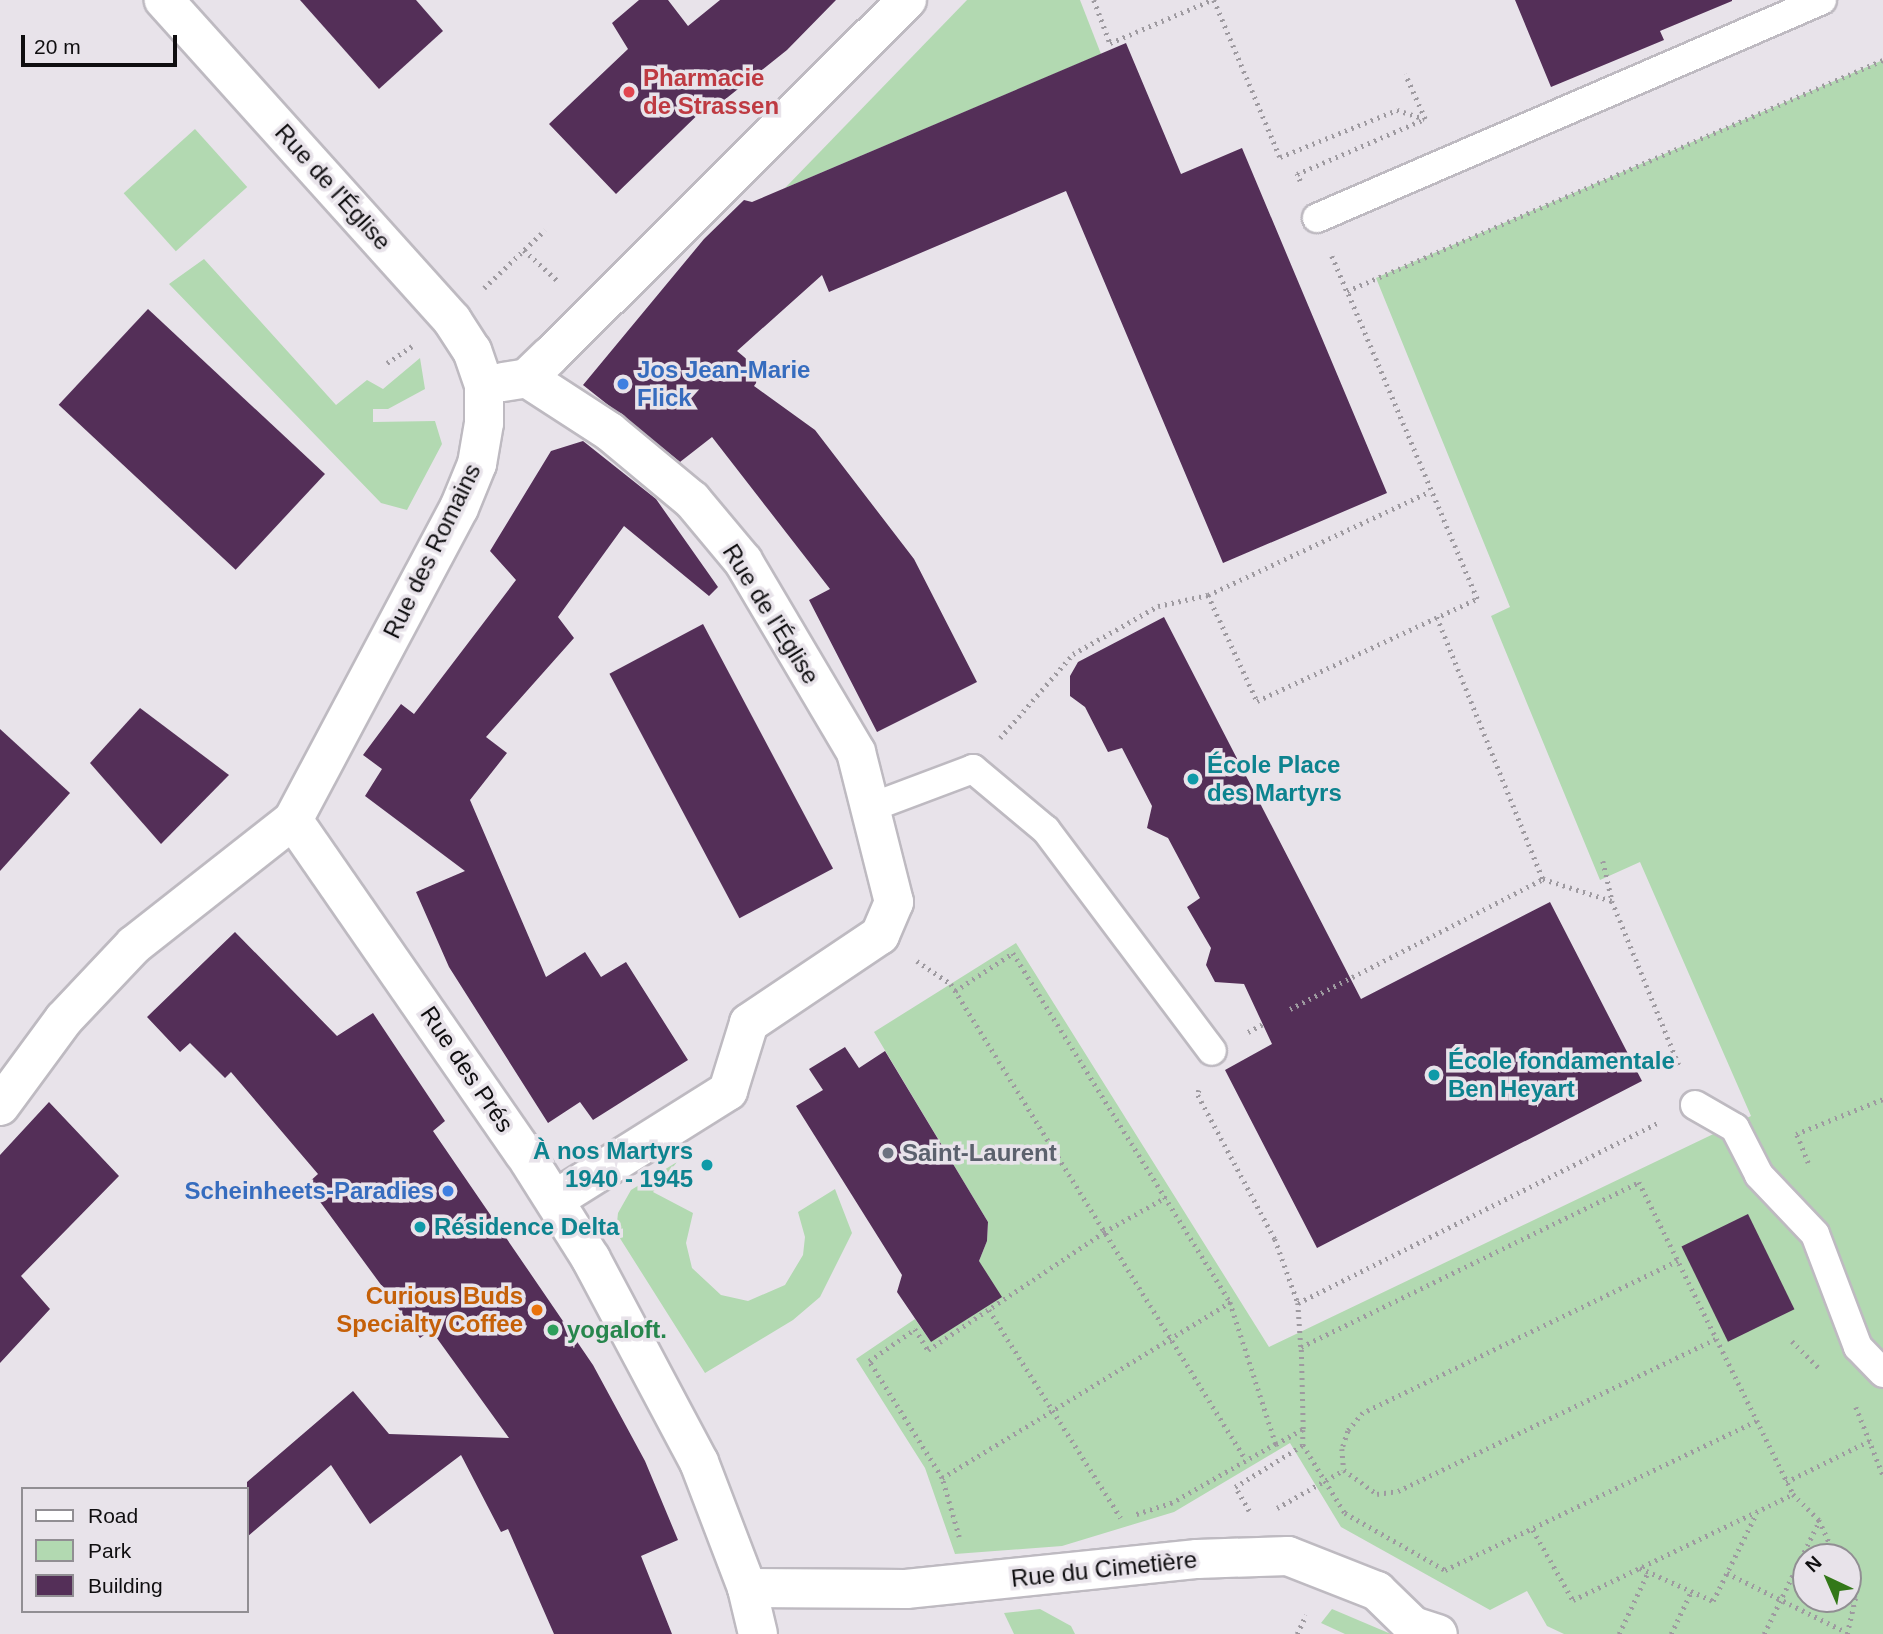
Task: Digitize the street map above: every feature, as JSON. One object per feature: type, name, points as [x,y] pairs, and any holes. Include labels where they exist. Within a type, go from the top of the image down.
[{"type":"street","name":"Rue de l'Église","points":[[164,0],[452,320],[472,351],[484,385]]},
{"type":"street","points":[[484,385],[527,378],[907,0]]},
{"type":"street","name":"Rue de l'Église","points":[[527,378],[601,425],[692,500],[743,561],[856,752],[894,902],[880,935]]},
{"type":"street","name":"Rue des Romains","points":[[0,1106],[64,1019],[134,945],[293,820],[459,508],[477,464],[484,424],[484,385]]},
{"type":"street","name":"Rue des Prés","points":[[293,820],[556,1199],[699,1462],[747,1588],[758,1634]]},
{"type":"street","points":[[556,1199],[728,1091],[749,1023],[880,935]]},
{"type":"street","name":"Rue du Cimetière","points":[[747,1588],[906,1590],[1084,1569],[1288,1556],[1377,1591],[1413,1626],[1438,1634]]},
{"type":"lane","points":[[1317,218],[1822,0]]},
{"type":"lane","points":[[872,807],[973,769],[1046,830],[1212,1051]]},
{"type":"lane","points":[[1695,1105],[1735,1128],[1759,1175],[1815,1234],[1858,1347],[1883,1373]]},
{"type":"path","points":[[1094,0],[1110,43],[1213,0],[1280,157],[1397,110],[1425,119]]},
{"type":"path","points":[[1208,595],[1257,701],[1477,599],[1429,492],[1347,291],[1883,60]]},
{"type":"path","points":[[1405,74],[1425,119]]},
{"type":"path","points":[[1354,148],[1425,119]]},
{"type":"path","points":[[973,769],[1073,653],[1158,607],[1208,595],[1429,492]]},
{"type":"path","points":[[1437,617],[1543,879]]},
{"type":"path","points":[[1298,1303],[1695,1105],[1612,901],[1603,861]]},
{"type":"path","points":[[1290,1009],[1543,879],[1612,901]]},
{"type":"path","points":[[880,935],[955,991],[1246,1460]]},
{"type":"path","points":[[955,991],[1013,953],[1230,1302],[1276,1444]]},
{"type":"path","points":[[1263,1024],[1212,1051],[1198,1095],[1275,1239],[1298,1303],[1303,1445],[1322,1481],[1345,1513],[1445,1570],[1756,1421]]},
{"type":"path","points":[[1789,1206],[1821,1192],[1796,1134],[1883,1099]]},
{"type":"path","points":[[1301,1347],[1639,1182],[1786,1482],[1793,1494],[1819,1520],[1830,1543]]},
{"type":"path","points":[[961,1544],[942,1478],[869,1361],[915,1329],[928,1350],[1104,1232],[1166,1197]]},
{"type":"path","points":[[1678,1261],[1363,1413],[1348,1431],[1342,1449],[1344,1469],[1377,1494],[1398,1491],[1715,1339]]},
{"type":"path","points":[[942,1478],[1230,1302]]},
{"type":"path","points":[[989,1310],[1122,1519]]},
{"type":"path","points":[[1792,1341],[1828,1377]]},
{"type":"path","points":[[1855,1403],[1883,1475]]},
{"type":"path","points":[[1110,1523],[1172,1503],[1303,1429]]},
{"type":"path","points":[[1786,1482],[1869,1441]]},
{"type":"path","points":[[1255,1521],[1235,1487],[1303,1445]]},
{"type":"path","points":[[1276,1508],[1344,1469]]},
{"type":"path","points":[[1533,1530],[1573,1600],[1793,1494]]},
{"type":"path","points":[[1639,1568],[1713,1601],[1758,1511]]},
{"type":"path","points":[[1764,1634],[1819,1520]]},
{"type":"path","points":[[1619,1634],[1648,1572]]},
{"type":"path","points":[[1727,1573],[1847,1633],[1852,1613]]},
{"type":"path","points":[[1671,1634],[1691,1592]]},
{"type":"green space","points":[[967,0],[1080,0],[1101,54],[785,188]]},
{"type":"green space","points":[[1883,60],[1883,1634],[1564,1634],[1547,1626],[1527,1591],[1490,1610],[1341,1527],[1290,1443],[1174,1512],[1062,1546],[955,1554],[925,1468],[856,1359],[915,1319],[931,1342],[979,1261],[987,1241],[988,1222],[874,1032],[1016,943],[1269,1347],[1751,1116],[1640,862],[1600,880],[1491,616],[1510,607],[1376,278]]},
{"type":"green space","points":[[195,129],[247,187],[176,251],[124,193]]},
{"type":"green space","points":[[204,259],[336,405],[367,380],[383,389],[420,358],[425,389],[388,409],[373,409],[373,422],[435,421],[442,444],[407,510],[381,503],[169,284]]},
{"type":"green space","points":[[677,1162],[653,1192],[693,1213],[686,1243],[692,1268],[721,1295],[748,1301],[785,1285],[803,1255],[805,1237],[798,1212],[835,1189],[852,1233],[820,1297],[793,1320],[705,1373],[616,1232],[618,1213],[631,1190]]},
{"type":"green space","points":[[1040,1609],[1071,1626],[1075,1634],[1014,1634],[1004,1613]]},
{"type":"green space","points":[[1332,1609],[1391,1634],[1345,1634],[1321,1623]]},
{"type":"building","points":[[300,0],[416,0],[443,31],[379,89]]},
{"type":"building","points":[[639,0],[668,0],[688,26],[720,0],[836,0],[787,50],[718,105],[713,100],[616,194],[549,124],[628,49],[612,23]]},
{"type":"building","points":[[1515,0],[1732,1],[1660,31],[1664,40],[1551,87]]},
{"type":"building","points":[[1126,43],[1181,174],[1242,148],[1387,493],[1223,563],[1066,191],[829,292],[822,275],[737,351],[763,373],[754,386],[815,430],[914,559],[977,682],[877,732],[809,600],[830,589],[712,437],[680,462],[583,385],[704,239],[744,200],[752,202]]},
{"type":"building","points":[[148,309],[325,474],[236,570],[59,405]]},
{"type":"building","points":[[583,441],[656,499],[718,587],[709,596],[624,526],[558,617],[574,638],[486,737],[507,753],[470,800],[546,977],[585,952],[601,977],[626,962],[688,1060],[593,1120],[580,1102],[548,1123],[449,967],[416,892],[465,871],[365,796],[382,769],[363,755],[401,704],[414,714],[516,580],[490,551],[551,451]]},
{"type":"building","name":"École fondamentale Ben Heyart","points":[[1164,617],[1361,999],[1550,902],[1642,1081],[1317,1248],[1225,1070],[1272,1044],[1244,984],[1215,982],[1206,965],[1211,948],[1187,907],[1200,898],[1168,838],[1147,828],[1152,806],[1122,748],[1108,752],[1085,707],[1070,696],[1070,676],[1078,662]]},
{"type":"building","points":[[703,624],[833,869],[739,918],[609,674]]},
{"type":"building","points":[[140,708],[229,775],[161,844],[90,763]]},
{"type":"building","points":[[0,729],[70,793],[0,871]]},
{"type":"building","points":[[235,932],[337,1036],[373,1013],[445,1121],[433,1131],[593,1365],[645,1461],[678,1540],[641,1556],[672,1634],[554,1634],[508,1529],[501,1532],[461,1455],[370,1524],[331,1465],[248,1536],[247,1482],[353,1391],[389,1434],[509,1438],[431,1330],[420,1338],[307,1184],[318,1174],[231,1072],[225,1078],[190,1043],[180,1052],[147,1017]]},
{"type":"building","name":"Saint-Laurent","points":[[845,1047],[859,1068],[885,1051],[988,1222],[987,1241],[979,1261],[1002,1297],[931,1342],[897,1292],[902,1275],[796,1106],[823,1090],[809,1069]]},
{"type":"building","points":[[49,1102],[119,1176],[21,1276],[50,1309],[0,1363],[0,1155]]},
{"type":"building","points":[[1748,1214],[1794,1309],[1728,1342],[1681,1246]]},
{"type":"place","name":"Pharmacie de Strassen","points":[[629,92]]},
{"type":"place","name":"Jos Jean-Marie Flick","points":[[623,384]]},
{"type":"place","name":"École Place des Martyrs","points":[[1193,779]]},
{"type":"place","name":"École fondamentale Ben Heyart","points":[[1434,1075]]},
{"type":"place","name":"Saint-Laurent","points":[[888,1153]]},
{"type":"place","name":"À nos Martyrs 1940 - 1945","points":[[707,1165]]},
{"type":"place","name":"Scheinheets-Paradies","points":[[448,1191]]},
{"type":"place","name":"Résidence Delta","points":[[420,1227]]},
{"type":"place","name":"Curious Buds Specialty Coffee","points":[[537,1310]]},
{"type":"place","name":"yogaloft.","points":[[553,1330]]}]
